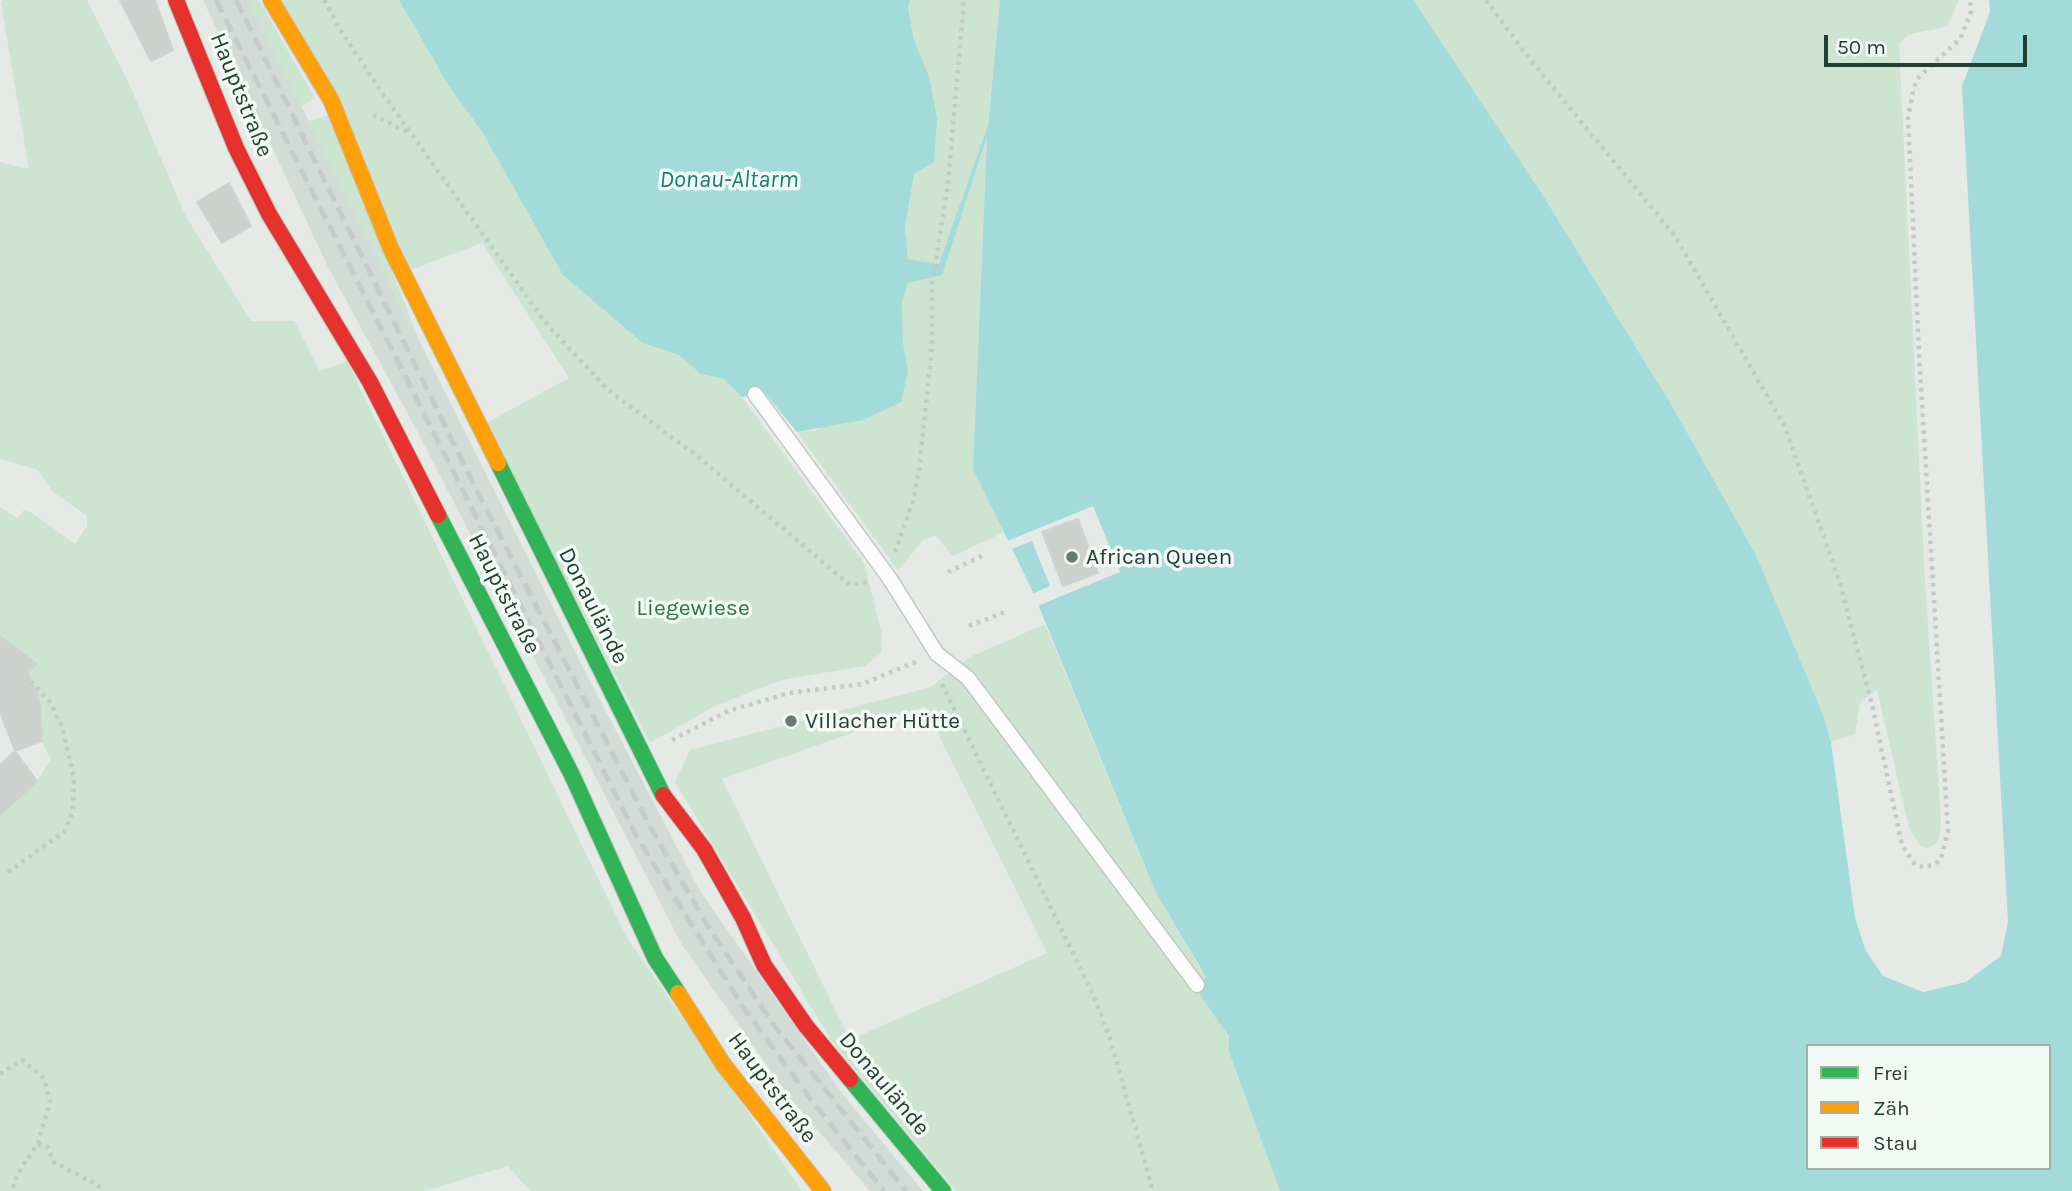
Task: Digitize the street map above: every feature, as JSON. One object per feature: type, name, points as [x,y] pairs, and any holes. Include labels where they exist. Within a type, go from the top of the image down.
[{"type":"street","name":"Hauptstraße","points":[[176,0],[236,148],[269,214],[370,382],[572,775],[656,958],[723,1064],[823,1191]]},
{"type":"street","name":"Donaulände","points":[[271,0],[331,100],[391,249],[667,802],[704,849],[771,975],[806,1026],[943,1191]]},
{"type":"lane","points":[[755,394],[890,579],[937,654],[968,678],[1197,985]]},
{"type":"path","points":[[324,0],[381,91],[545,322],[607,389],[696,455],[849,585],[890,579],[919,470],[933,332],[934,257],[948,184],[964,0]]},
{"type":"path","points":[[1486,0],[1528,57],[1675,236],[1785,427],[1839,580],[1872,705],[1902,845],[1915,865],[1923,867],[1936,864],[1941,859],[1948,831],[1919,353],[1909,117],[1914,87],[1927,67],[1945,55],[1960,39],[1971,12],[1970,0]]},
{"type":"path","points":[[947,572],[982,556]]},
{"type":"path","points":[[969,626],[1005,612]]},
{"type":"path","points":[[644,756],[728,710],[789,693],[862,684],[937,654],[943,690],[1090,988],[1109,1035],[1153,1191]]},
{"type":"path","points":[[8,872],[64,832],[73,811],[74,778],[62,727],[50,702],[32,682]]},
{"type":"path","points":[[0,1074],[22,1060],[44,1078],[50,1102],[38,1143],[17,1175],[12,1191]]},
{"type":"path","points":[[38,1143],[47,1146],[54,1162],[99,1186],[98,1191]]},
{"type":"shaded area","points":[[203,0],[248,0],[589,679],[700,891],[844,1096],[923,1191],[870,1191],[791,1099],[682,945],[415,427],[328,267]]},
{"type":"green space","points":[[3,0],[87,0],[128,81],[185,215],[251,321],[294,321],[320,371],[347,361],[626,936],[802,1191],[530,1191],[508,1166],[425,1191],[0,1191],[0,798],[9,807],[37,781],[51,759],[42,741],[25,675],[36,664],[0,641],[0,507],[17,518],[24,510],[31,512],[75,544],[87,526],[87,516],[53,492],[38,470],[0,459],[0,162],[29,169],[1,3]]},
{"type":"green space","points":[[248,0],[259,0],[315,98],[301,107]]},
{"type":"green space","name":"Liegewiese","points":[[281,0],[399,0],[447,83],[643,343],[679,355],[701,374],[724,379],[742,397],[864,563],[882,635],[881,653],[865,666],[781,680],[715,706],[650,743],[486,423],[569,378],[482,243],[411,270]]},
{"type":"green space","points":[[910,0],[1000,0],[987,132],[973,469],[1004,532],[953,556],[936,536],[924,539],[898,570],[797,432],[817,430],[908,371],[903,342],[902,302],[908,282],[939,275],[939,264],[908,259],[905,228],[929,76],[914,40],[908,7]]},
{"type":"green space","points":[[1413,0],[1959,0],[1947,27],[1909,34],[1899,44],[1924,563],[1941,823],[1939,839],[1935,844],[1928,848],[1921,847],[1909,828],[1877,690],[1860,702],[1855,734],[1831,742],[1824,717],[1756,555],[1675,411],[1544,197]]},
{"type":"green space","points":[[330,115],[420,342],[308,121]]},
{"type":"green space","points":[[1045,624],[1156,893],[1206,978],[1222,1026],[1229,1038],[1229,1052],[1280,1191],[956,1191],[831,1040],[675,782],[690,750],[931,687],[970,657]],"holes":[[[925,707],[1047,953],[850,1040],[722,779]]]},
{"type":"water","name":"Donau-Altarm","points":[[399,0],[910,0],[908,7],[914,40],[929,76],[937,119],[934,162],[914,174],[905,228],[908,259],[939,264],[988,126],[1000,0],[1413,0],[1544,197],[1675,411],[1756,555],[1824,717],[1831,742],[1855,918],[1866,951],[1883,976],[1923,992],[1966,982],[2001,956],[2008,922],[1962,86],[1990,12],[1989,0],[2072,0],[2072,1191],[1280,1191],[1229,1052],[1229,1037],[1195,987],[1206,977],[1156,893],[1033,592],[973,469],[987,136],[942,275],[908,283],[902,302],[903,342],[908,371],[901,402],[863,420],[797,432],[765,393],[742,397],[724,379],[701,374],[679,355],[643,343],[563,275],[483,133],[447,83]]},
{"type":"pier","points":[[1093,506],[1120,572],[1035,607],[1030,595],[1050,586],[1032,541],[1009,550],[1005,542]]},
{"type":"building","points":[[120,0],[155,0],[173,50],[151,61]]},
{"type":"building","points":[[229,183],[251,226],[222,243],[197,202]]},
{"type":"building","points":[[1078,519],[1098,573],[1063,586],[1042,532]]},
{"type":"building","points":[[0,636],[37,664],[28,672],[40,703],[42,741],[15,751],[0,712]]},
{"type":"building","points":[[15,751],[37,781],[0,815],[0,765]]},
{"type":"railway","points":[[216,0],[637,837],[743,1007],[812,1101],[884,1191]]},
{"type":"railway","points":[[236,0],[480,497],[652,830],[709,928],[773,1024],[906,1191]]},
{"type":"traffic: fast","points":[[498,463],[663,795]]},
{"type":"traffic: fast","points":[[438,515],[572,775],[655,958],[678,993]]},
{"type":"traffic: fast","points":[[850,1079],[943,1191]]},
{"type":"traffic: slow","points":[[271,0],[331,100],[391,249],[498,463]]},
{"type":"traffic: slow","points":[[678,993],[723,1064],[823,1191]]},
{"type":"traffic: jam","points":[[176,0],[236,148],[269,214],[370,382],[438,515]]},
{"type":"traffic: jam","points":[[663,795],[704,849],[743,918],[764,965],[806,1026],[850,1079]]},
{"type":"place","name":"African Queen","points":[[1072,557]]},
{"type":"place","name":"Villacher Hütte","points":[[791,721]]}]
